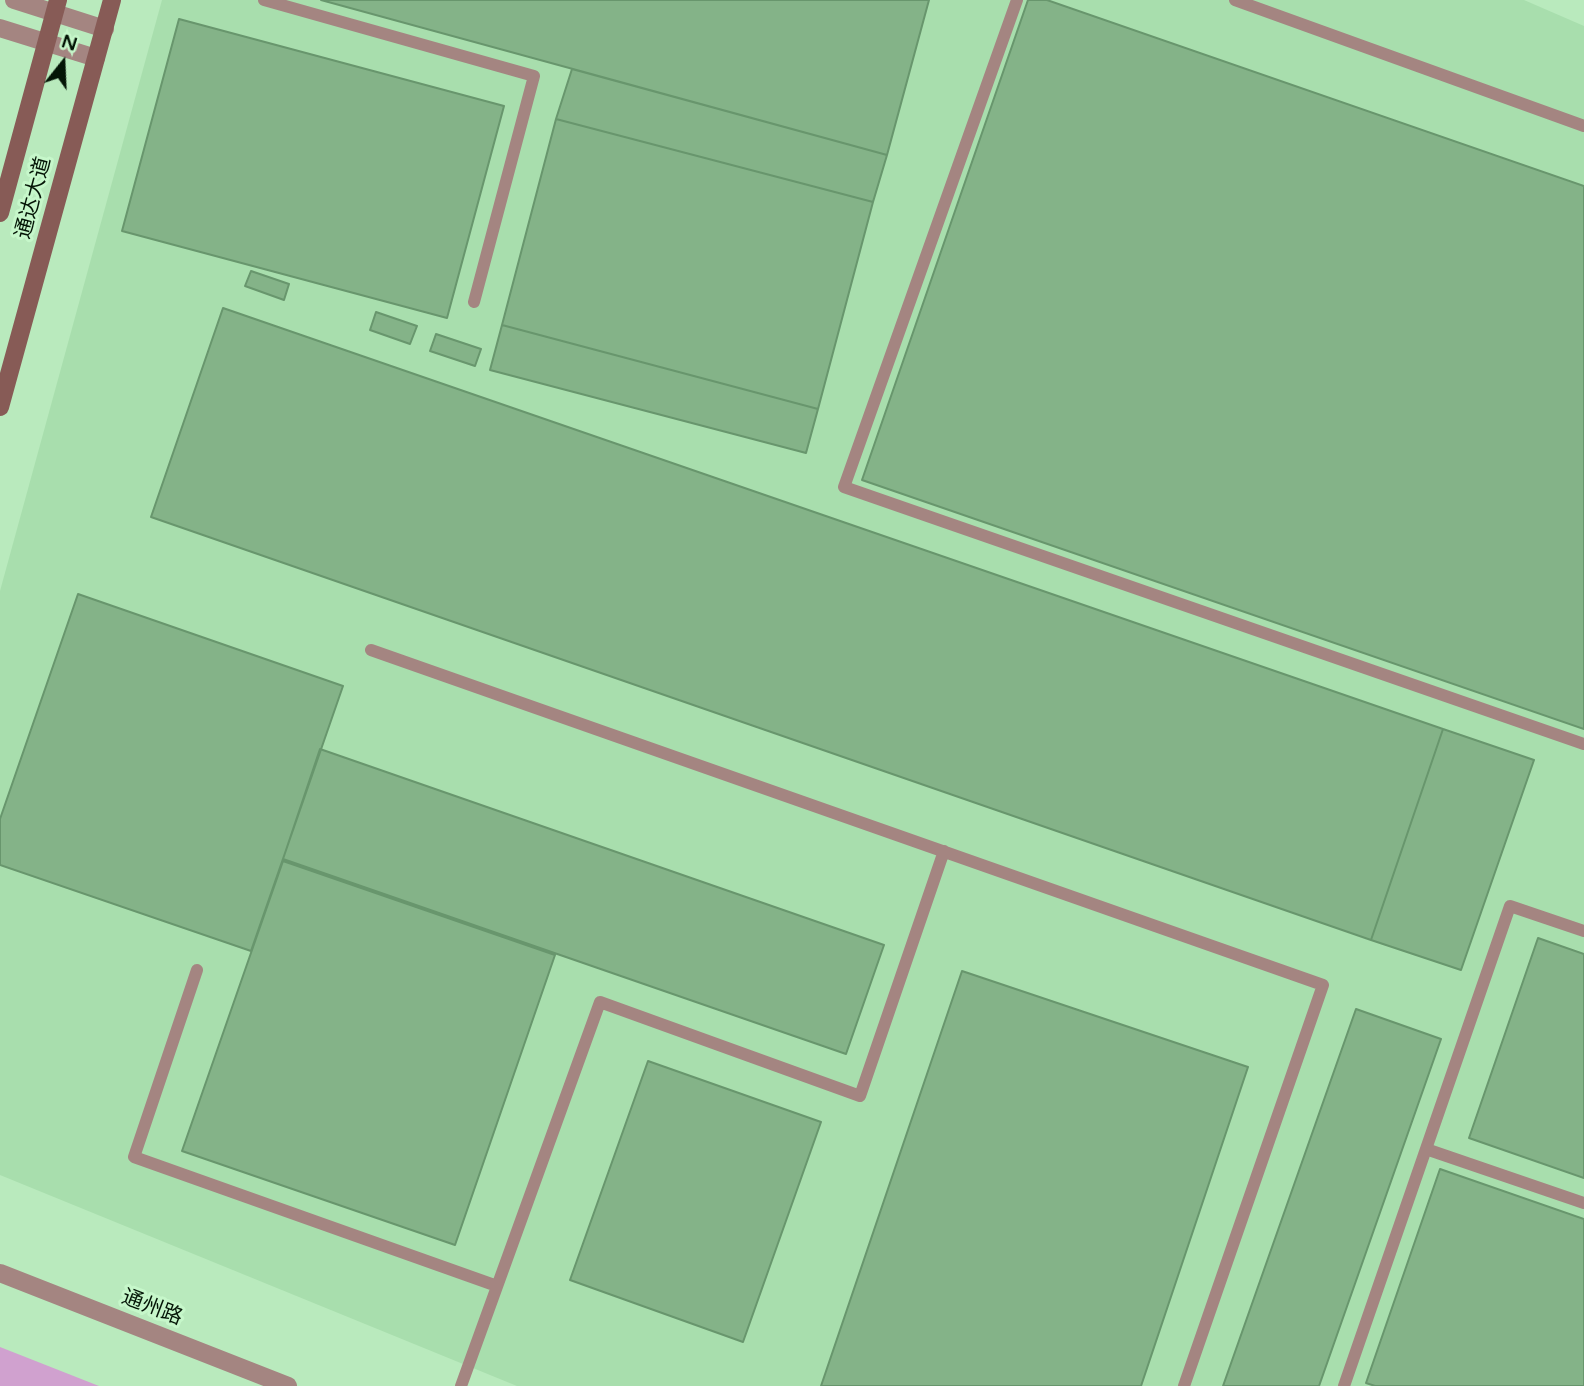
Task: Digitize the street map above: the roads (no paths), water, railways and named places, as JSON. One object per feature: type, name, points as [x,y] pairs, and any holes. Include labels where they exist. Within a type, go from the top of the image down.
[{"type":"main road","name":"通达大道","points":[[0,407],[112,0]]},
{"type":"main road","name":"通达大道","points":[[0,213],[56,6]]},
{"type":"street","points":[[14,0],[56,6],[104,29]]},
{"type":"street","points":[[0,28],[96,58]]},
{"type":"street","name":"通州路","points":[[0,1273],[288,1386]]},
{"type":"lane","points":[[264,0],[534,76],[474,302]]},
{"type":"lane","points":[[1017,0],[844,487],[1584,744]]},
{"type":"lane","points":[[1235,0],[1584,126]]},
{"type":"lane","points":[[371,650],[1323,985],[1184,1386]]},
{"type":"lane","points":[[461,1386],[600,1002],[860,1096],[944,851]]},
{"type":"lane","points":[[1344,1386],[1510,906],[1584,932]]},
{"type":"lane","points":[[197,970],[134,1157],[497,1286]]},
{"type":"lane","points":[[1426,1149],[1584,1203]]}]
